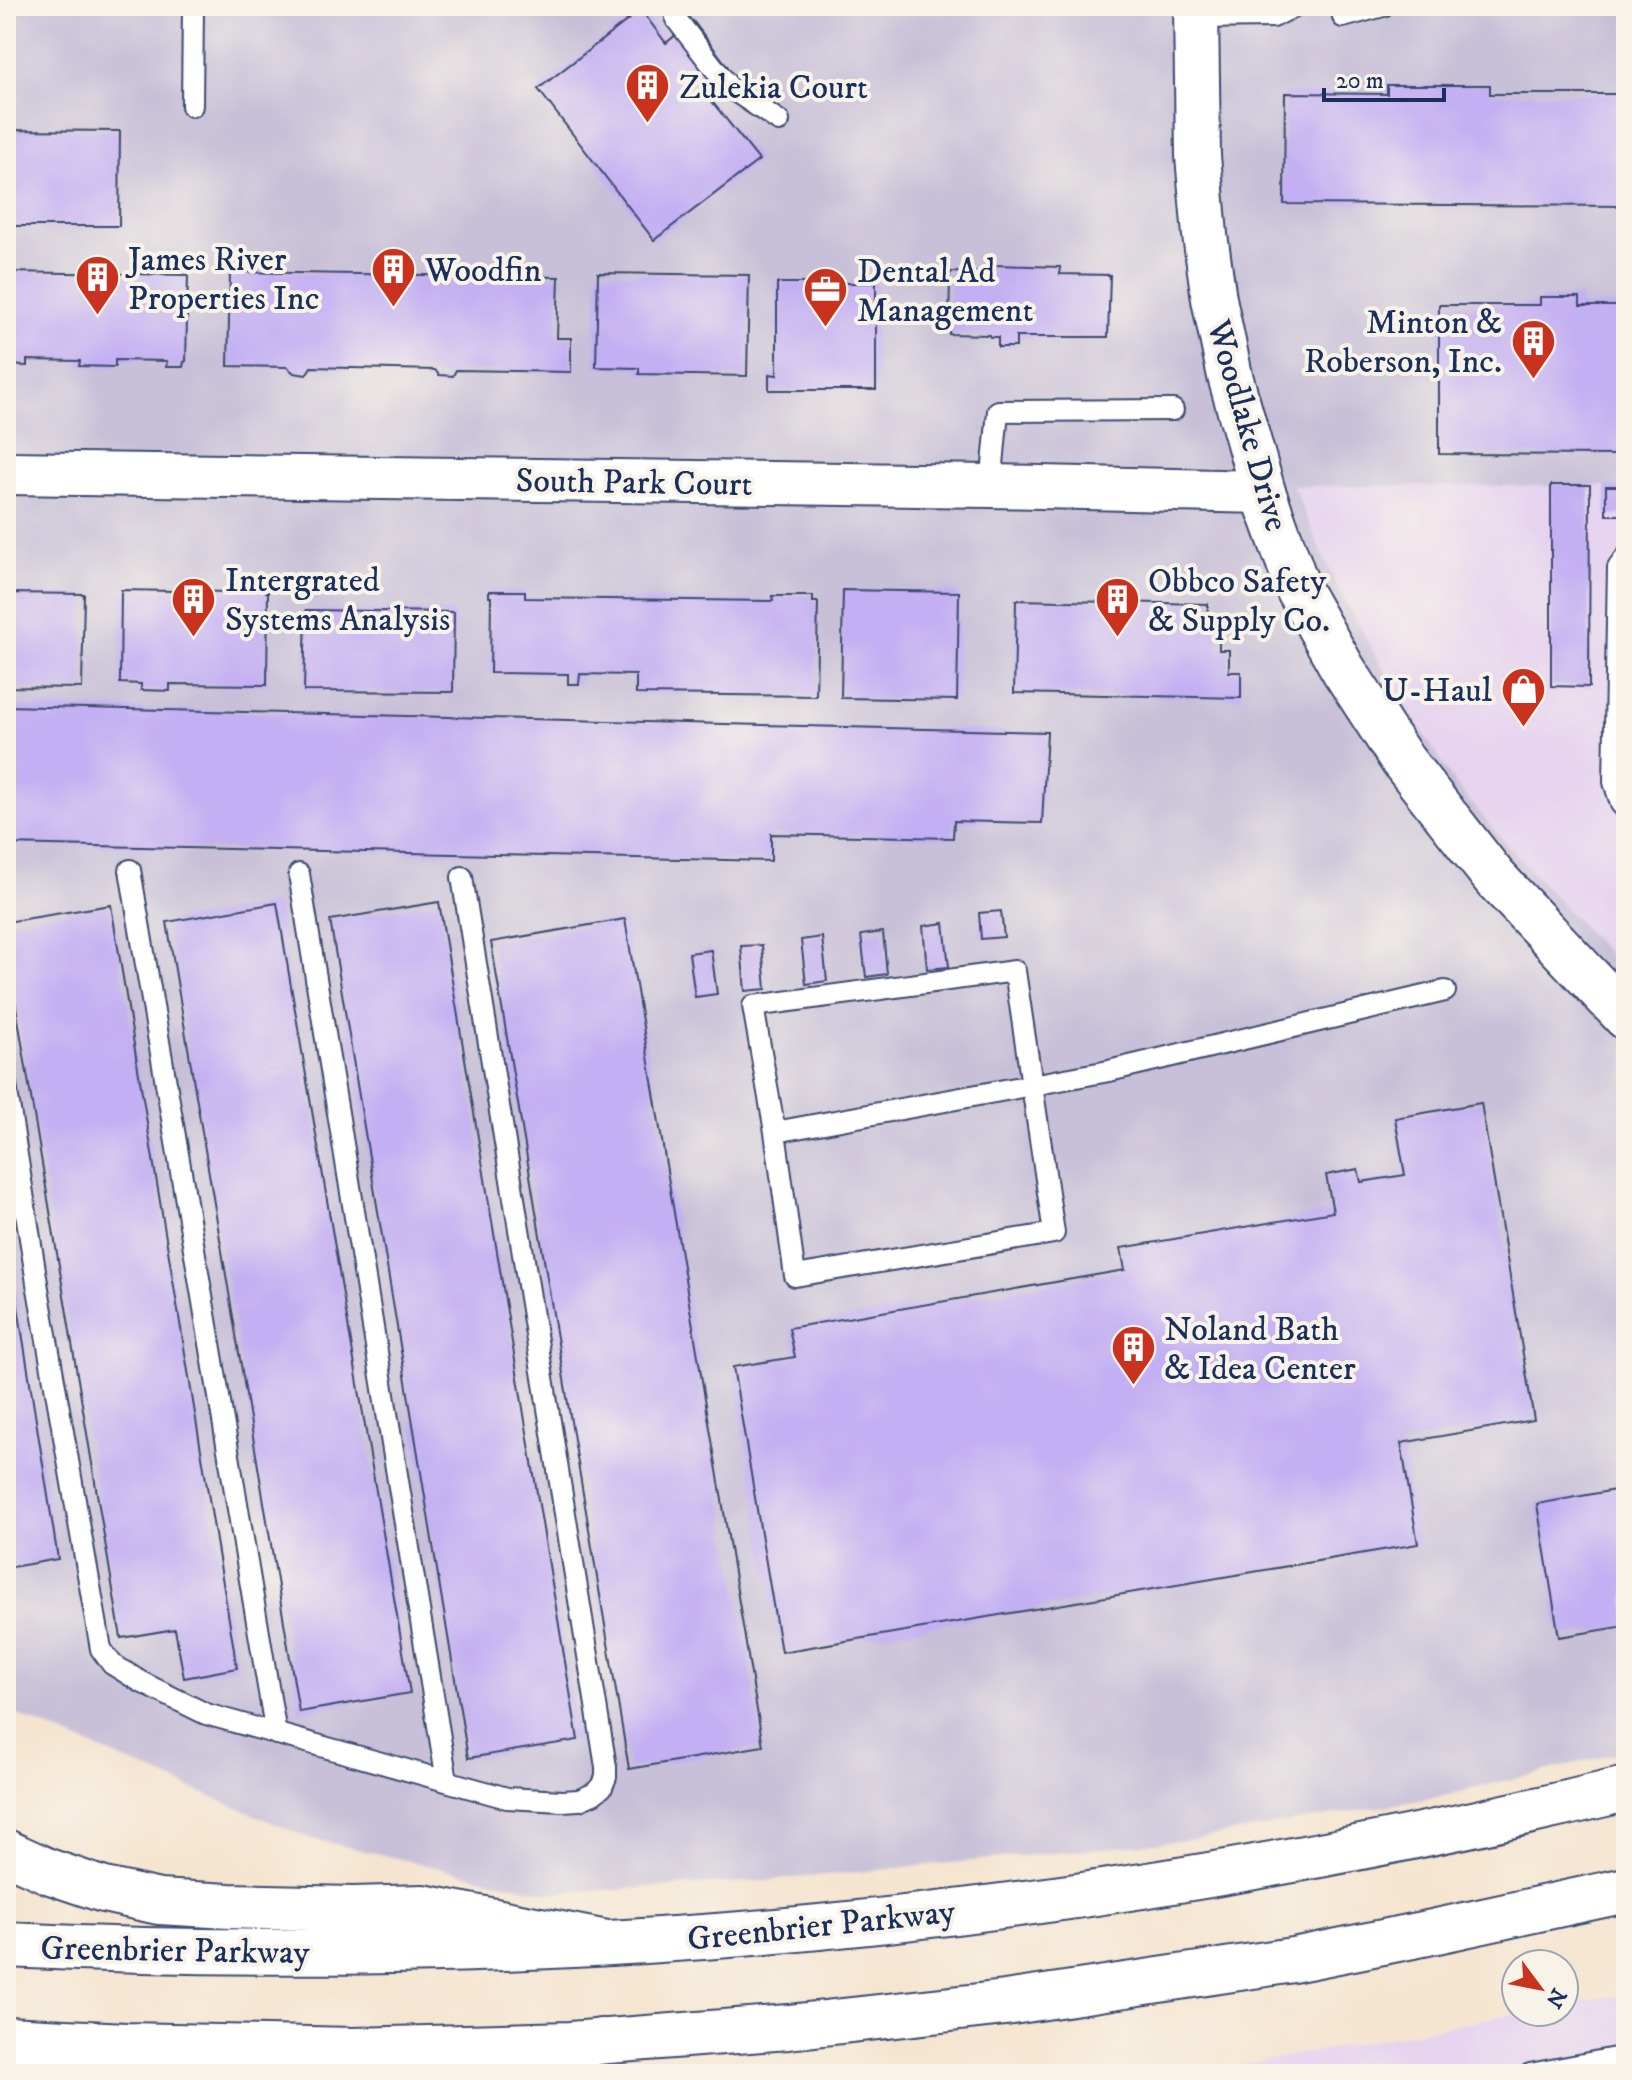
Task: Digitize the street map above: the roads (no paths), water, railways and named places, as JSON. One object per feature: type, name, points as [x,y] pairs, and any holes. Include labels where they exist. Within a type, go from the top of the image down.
[{"type":"main road","name":"Woodlake Drive","points":[[1196,12],[1198,156],[1214,299],[1230,376],[1263,492],[1299,591],[1343,669],[1403,761],[1494,877],[1626,1017]]},
{"type":"main road","name":"Greenbrier Parkway","points":[[6,1945],[264,1953],[428,1951],[707,1937],[850,1924],[1137,1886],[1277,1863],[1422,1835],[1626,1789]]},
{"type":"main road","points":[[6,1852],[48,1871],[104,1890],[159,1902],[353,1909],[423,1907],[607,1943]]},
{"type":"main road","points":[[6,2039],[353,2050],[601,2041],[788,2027],[1005,2003],[1293,1960],[1626,1890]]},
{"type":"main road","points":[[476,2074],[601,2041]]},
{"type":"street","name":"South Park Court","points":[[6,473],[1263,492]]},
{"type":"lane","points":[[192,106],[193,6]]},
{"type":"lane","points":[[676,6],[676,19],[729,87],[779,121]]},
{"type":"lane","points":[[1196,12],[1273,17],[1295,6]]},
{"type":"lane","points":[[1343,17],[1383,6]]},
{"type":"lane","points":[[991,486],[998,411],[1173,410]]},
{"type":"lane","points":[[1626,557],[1618,568],[1614,782],[1621,804],[1626,809]]},
{"type":"lane","points":[[130,870],[276,1734]]},
{"type":"lane","points":[[299,874],[447,1781]]},
{"type":"lane","points":[[6,1085],[101,1649],[112,1664],[206,1714],[507,1798],[562,1801],[579,1800],[593,1794],[602,1787],[606,1767],[462,877]]},
{"type":"lane","points":[[1015,971],[1054,1233],[795,1276],[775,1132],[753,1006],[1015,971]]},
{"type":"lane","points":[[775,1132],[1109,1071],[1445,991]]},
{"type":"lane","points":[[1530,2074],[1615,2063]]},
{"type":"place","name":"Zulekia Court","points":[[648,125]]},
{"type":"place","name":"Woodfin","points":[[394,308]]},
{"type":"place","name":"James River Properties Inc","points":[[97,317]]},
{"type":"place","name":"Dental Ad Management","points":[[826,329]]},
{"type":"place","name":"Minton & Roberson, Inc.","points":[[1533,380]]},
{"type":"place","name":"Intergrated Systems Analysis","points":[[194,638]]},
{"type":"place","name":"Obbco Safety & Supply Co.","points":[[1117,639]]},
{"type":"place","name":"U-Haul","points":[[1523,728]]},
{"type":"place","name":"Noland Bath & Idea Center","points":[[1133,1387]]}]
